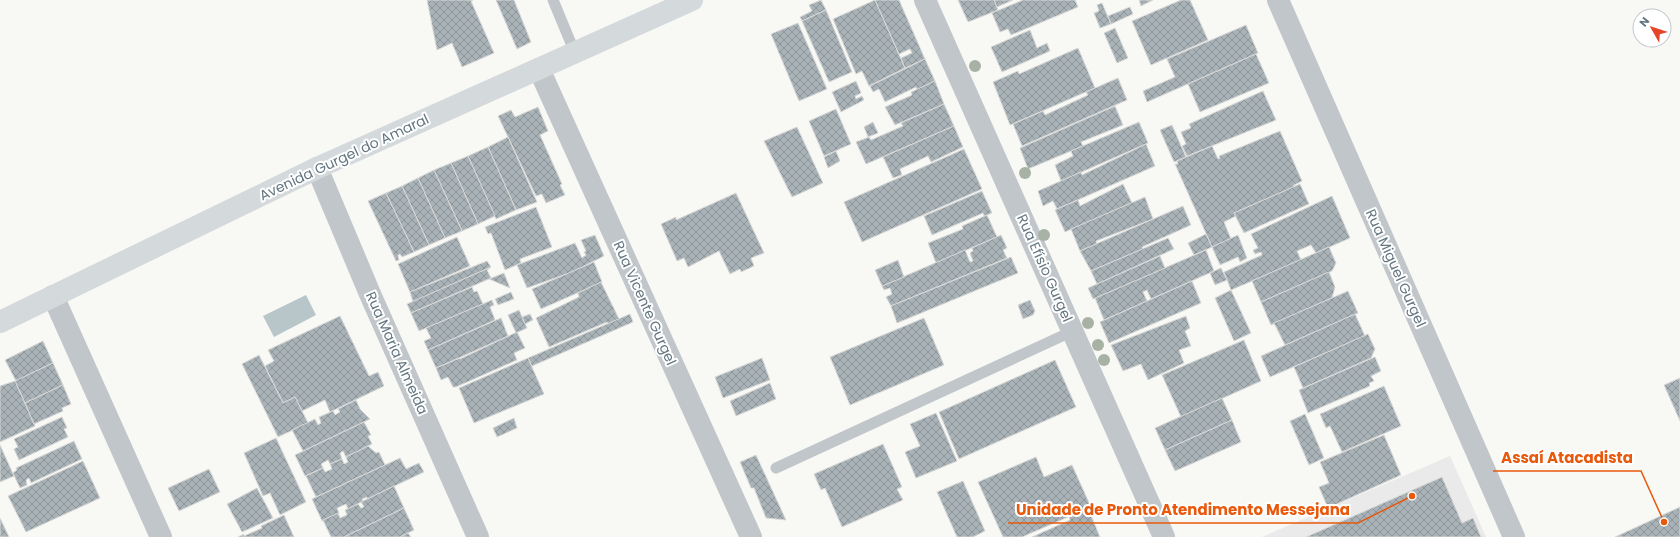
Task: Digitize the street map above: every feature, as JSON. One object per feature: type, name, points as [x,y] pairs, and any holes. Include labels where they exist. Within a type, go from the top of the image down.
[{"type":"street","name":"Avenida Gurgel do Amaral","points":[[0,322],[318,168],[692,0]]},
{"type":"street","name":"Rua Efísio Gurgel","points":[[925,0],[1164,537]]},
{"type":"street","name":"Rua Miguel Gurgel","points":[[1278,0],[1514,537]]},
{"type":"street","name":"Rua Vicente Gurgel","points":[[539,70],[751,537]]},
{"type":"street","name":"Rua Maria Almeida","points":[[318,168],[370,294],[478,537]]},
{"type":"street","points":[[53,296],[161,537]]},
{"type":"lane","points":[[553,0],[575,53]]},
{"type":"lane","points":[[776,468],[1073,331]]},
{"type":"shaded area","points":[[306,295],[316,315],[274,337],[263,316]]},
{"type":"shaded area","points":[[1450,456],[1486,537],[1262,537]]},
{"type":"building","points":[[427,0],[473,0],[471,1],[494,53],[462,67],[452,43],[437,50]]},
{"type":"building","points":[[496,0],[514,0],[531,42],[517,49]]},
{"type":"building","points":[[821,0],[826,10],[802,21],[800,17],[812,11],[809,5]]},
{"type":"building","points":[[875,0],[905,68],[869,86],[862,71],[856,74],[833,19]]},
{"type":"building","points":[[875,0],[899,0],[925,59],[905,68],[901,58],[912,53],[910,49],[899,54]]},
{"type":"building","points":[[958,0],[994,0],[998,10],[968,22]]},
{"type":"building","points":[[994,0],[1013,0],[997,7]]},
{"type":"building","points":[[1023,0],[1075,0],[1078,7],[1011,35],[1008,29],[1000,32],[992,13]]},
{"type":"building","points":[[1139,0],[1153,0],[1141,6]]},
{"type":"building","points":[[1181,0],[1190,0],[1208,40],[1151,65],[1132,21]]},
{"type":"building","points":[[1102,3],[1111,24],[1100,28],[1094,13],[1099,11],[1097,5]]},
{"type":"building","points":[[1130,7],[1133,14],[1111,24],[1108,16]]},
{"type":"building","points":[[826,10],[852,72],[829,82],[802,21]]},
{"type":"building","points":[[798,23],[827,89],[799,101],[771,34]]},
{"type":"building","points":[[1246,25],[1258,53],[1147,102],[1143,91],[1175,77],[1167,59]]},
{"type":"building","points":[[1115,28],[1128,58],[1117,63],[1104,33]]},
{"type":"building","points":[[1030,30],[1037,48],[1047,43],[1050,51],[1002,72],[991,47]]},
{"type":"building","points":[[1078,48],[1095,88],[1010,125],[993,82],[1018,71],[1019,74]]},
{"type":"building","points":[[1256,54],[1269,83],[1200,112],[1188,84]]},
{"type":"building","points":[[925,59],[935,81],[917,90],[916,87],[885,102],[879,89],[873,92],[870,86]]},
{"type":"building","points":[[1118,78],[1127,100],[1022,146],[1013,124],[1043,111],[1045,115],[1088,95],[1086,92]]},
{"type":"building","points":[[856,81],[861,93],[855,96],[856,99],[862,96],[864,100],[841,112],[832,92]]},
{"type":"building","points":[[935,81],[944,104],[895,125],[885,107],[912,95],[911,92]]},
{"type":"building","points":[[1263,91],[1276,120],[1187,156],[1182,146],[1186,144],[1181,132],[1191,128],[1189,124]]},
{"type":"building","points":[[944,104],[954,126],[866,164],[856,142],[869,137],[871,140],[903,126],[901,123]]},
{"type":"building","points":[[1115,106],[1123,125],[1081,142],[1083,146],[1028,169],[1020,148]]},
{"type":"building","points":[[538,107],[548,131],[540,135],[562,184],[560,185],[565,195],[546,203],[542,194],[536,196],[498,116],[511,110],[515,117]]},
{"type":"building","points":[[836,109],[851,144],[824,156],[809,121]]},
{"type":"building","points":[[873,122],[878,133],[868,137],[864,127]]},
{"type":"building","points":[[1139,122],[1148,143],[1061,181],[1055,165],[1073,156],[1071,151]]},
{"type":"building","points":[[1172,125],[1186,157],[1174,162],[1160,130]]},
{"type":"building","points":[[954,126],[963,147],[931,162],[928,156],[900,169],[902,175],[893,178],[883,157]]},
{"type":"building","points":[[797,127],[823,183],[792,197],[764,141]]},
{"type":"building","points":[[1280,131],[1302,181],[1294,185],[1294,187],[1234,213],[1236,216],[1224,222],[1231,239],[1212,247],[1175,164],[1178,164],[1177,161],[1212,146],[1218,159],[1220,158],[1219,156]]},
{"type":"building","points":[[508,137],[537,202],[516,210],[488,147]]},
{"type":"building","points":[[1146,144],[1155,166],[1057,209],[1053,201],[1043,206],[1038,191],[1081,172],[1082,175]]},
{"type":"building","points":[[488,147],[516,210],[496,219],[468,156]]},
{"type":"building","points":[[964,149],[982,189],[862,242],[844,202]]},
{"type":"building","points":[[836,151],[840,161],[828,168],[824,157]]},
{"type":"building","points":[[468,156],[495,216],[478,224],[451,163]]},
{"type":"building","points":[[451,163],[478,224],[462,231],[434,170]]},
{"type":"building","points":[[434,170],[462,231],[445,238],[418,178]]},
{"type":"building","points":[[418,178],[445,238],[429,245],[402,186]]},
{"type":"building","points":[[1123,184],[1132,203],[1065,232],[1055,210],[1078,200],[1080,206]]},
{"type":"building","points":[[1300,184],[1309,204],[1244,233],[1234,213]]},
{"type":"building","points":[[402,186],[429,245],[414,252],[386,193]]},
{"type":"building","points":[[982,191],[992,213],[984,216],[983,213],[932,235],[924,216]]},
{"type":"building","points":[[386,193],[414,252],[402,257],[400,254],[398,255],[399,260],[396,261],[368,201]]},
{"type":"building","points":[[736,193],[764,253],[751,258],[754,266],[741,272],[740,269],[730,274],[719,251],[688,267],[684,258],[677,261],[661,224],[676,217],[676,220]]},
{"type":"building","points":[[1332,196],[1350,238],[1316,253],[1311,245],[1297,251],[1301,260],[1231,290],[1224,272],[1262,255],[1261,252],[1255,254],[1253,250],[1258,248],[1251,234]]},
{"type":"building","points":[[1145,197],[1153,219],[1096,241],[1097,244],[1080,251],[1071,229]]},
{"type":"building","points":[[1183,206],[1191,225],[1142,247],[1143,249],[1091,271],[1080,251]]},
{"type":"building","points":[[536,207],[552,247],[520,259],[521,263],[505,270],[491,233],[488,234],[485,227]]},
{"type":"building","points":[[987,215],[997,237],[936,263],[928,243],[963,229],[962,226]]},
{"type":"building","points":[[1206,234],[1212,247],[1194,255],[1188,243]]},
{"type":"building","points":[[595,235],[604,256],[572,272],[527,288],[517,265],[575,243],[582,258],[586,255],[584,252],[586,251],[581,240]]},
{"type":"building","points":[[1001,235],[1007,248],[1003,250],[1007,258],[891,306],[886,297],[892,294],[890,288],[884,290],[882,286],[965,250],[970,262],[973,261],[970,253],[973,251],[972,248]]},
{"type":"building","points":[[1238,235],[1247,258],[1240,262],[1238,257],[1220,265],[1212,247]]},
{"type":"building","points":[[457,237],[470,266],[410,292],[398,264]]},
{"type":"building","points":[[1168,238],[1174,249],[1097,284],[1091,271]]},
{"type":"building","points":[[1329,247],[1336,263],[1332,271],[1261,302],[1252,281]]},
{"type":"building","points":[[1206,250],[1214,271],[1151,299],[1147,290],[1143,292],[1147,301],[1104,320],[1095,298]]},
{"type":"building","points":[[1160,256],[1165,268],[1093,299],[1088,288]]},
{"type":"building","points":[[1011,257],[1018,273],[897,323],[891,306]]},
{"type":"building","points":[[898,260],[904,277],[882,286],[875,270]]},
{"type":"building","points":[[487,261],[491,267],[413,302],[410,292]]},
{"type":"building","points":[[594,262],[602,282],[541,309],[532,289]]},
{"type":"building","points":[[491,267],[487,270],[491,278],[411,313],[407,304]]},
{"type":"building","points":[[1221,268],[1227,280],[1215,285],[1210,273]]},
{"type":"building","points":[[1329,272],[1335,287],[1332,298],[1271,325],[1261,302]]},
{"type":"building","points":[[504,273],[510,288],[489,279]]},
{"type":"building","points":[[1192,281],[1201,303],[1109,343],[1100,322]]},
{"type":"building","points":[[601,282],[619,319],[608,324],[607,322],[549,347],[536,318],[579,297],[578,293]]},
{"type":"building","points":[[472,287],[474,292],[477,291],[483,304],[419,331],[411,313]]},
{"type":"building","points":[[1231,290],[1251,333],[1234,341],[1215,298]]},
{"type":"building","points":[[1348,291],[1358,313],[1285,345],[1274,323]]},
{"type":"building","points":[[511,292],[514,299],[498,305],[495,299]]},
{"type":"building","points":[[492,300],[494,305],[490,307],[495,320],[428,350],[424,341],[431,338],[426,328]]},
{"type":"building","points":[[1030,300],[1035,311],[1033,315],[1023,319],[1018,305]]},
{"type":"building","points":[[519,310],[527,328],[516,333],[508,315]]},
{"type":"building","points":[[530,314],[533,320],[525,324],[522,317]]},
{"type":"building","points":[[630,314],[633,322],[532,366],[528,358]]},
{"type":"building","points":[[1355,314],[1365,336],[1270,377],[1261,356]]},
{"type":"building","points":[[340,316],[369,376],[378,372],[384,386],[330,412],[325,400],[302,411],[295,397],[283,403],[265,366],[274,361],[268,350]]},
{"type":"building","points":[[1186,316],[1190,328],[1185,331],[1191,346],[1179,350],[1184,363],[1148,380],[1141,364],[1123,371],[1111,345]]},
{"type":"building","points":[[501,318],[508,336],[436,368],[428,350]]},
{"type":"building","points":[[924,318],[944,365],[850,405],[830,357]]},
{"type":"building","points":[[517,332],[525,348],[514,353],[517,360],[456,387],[453,387],[448,377],[441,380],[436,368],[460,359]]},
{"type":"building","points":[[1368,334],[1375,349],[1371,358],[1303,388],[1294,367]]},
{"type":"building","points":[[1244,340],[1261,381],[1181,417],[1162,375]]},
{"type":"building","points":[[43,341],[53,363],[16,381],[5,360]]},
{"type":"building","points":[[259,355],[283,403],[295,397],[308,423],[278,437],[242,364]]},
{"type":"building","points":[[1375,357],[1381,371],[1371,376],[1374,381],[1369,383],[1370,386],[1308,413],[1299,390]]},
{"type":"building","points":[[528,358],[544,394],[474,423],[459,388]]},
{"type":"building","points":[[762,358],[770,380],[723,398],[715,377]]},
{"type":"building","points":[[1055,360],[1076,407],[959,459],[939,412]]},
{"type":"building","points":[[53,363],[63,385],[25,403],[15,381]]},
{"type":"building","points":[[1680,378],[1680,421],[1664,385]]},
{"type":"building","points":[[15,381],[35,426],[0,442],[0,386]]},
{"type":"building","points":[[770,383],[776,399],[736,416],[730,401]]},
{"type":"building","points":[[63,385],[71,404],[62,408],[63,411],[34,424],[25,403]]},
{"type":"building","points":[[1384,386],[1401,426],[1342,452],[1330,426],[1326,428],[1320,414]]},
{"type":"building","points":[[1222,398],[1232,420],[1165,450],[1155,428]]},
{"type":"building","points":[[356,400],[360,409],[370,419],[303,451],[292,430],[315,419],[318,425],[321,423],[319,417],[333,411],[335,415],[340,412],[338,409]]},
{"type":"building","points":[[936,413],[957,461],[916,478],[905,452],[920,446],[910,424]]},
{"type":"building","points":[[1305,414],[1324,458],[1309,465],[1290,421]]},
{"type":"building","points":[[62,417],[67,428],[64,429],[68,437],[19,460],[14,449],[18,447],[14,439]]},
{"type":"building","points":[[514,418],[517,428],[497,437],[493,428]]},
{"type":"building","points":[[1232,420],[1241,442],[1175,471],[1165,450]]},
{"type":"building","points":[[364,422],[371,435],[368,436],[372,444],[346,457],[343,451],[340,453],[342,459],[330,464],[328,460],[321,464],[323,468],[305,476],[295,455]]},
{"type":"building","points":[[1384,435],[1401,475],[1328,508],[1319,487],[1329,483],[1320,462]]},
{"type":"building","points":[[276,438],[306,502],[280,515],[270,493],[263,496],[244,453]]},
{"type":"building","points":[[74,441],[82,459],[31,483],[29,478],[26,480],[27,485],[20,488],[13,473],[17,470],[16,468]]},
{"type":"building","points":[[883,444],[902,487],[897,489],[903,500],[842,527],[825,488],[821,490],[814,474]]},
{"type":"building","points":[[0,445],[14,476],[0,482]]},
{"type":"building","points":[[368,446],[376,453],[379,452],[385,465],[316,497],[306,476],[323,468],[325,472],[332,469],[330,464],[342,459],[344,464],[348,462],[346,457]]},
{"type":"building","points":[[756,455],[786,520],[766,518],[754,488],[751,488],[740,462]]},
{"type":"building","points":[[1036,457],[1044,477],[1072,465],[1091,507],[1022,537],[1003,537],[978,482]]},
{"type":"building","points":[[400,458],[406,469],[419,463],[424,472],[367,499],[367,497],[362,499],[363,501],[348,509],[346,504],[337,508],[339,513],[322,521],[312,499]]},
{"type":"building","points":[[83,461],[100,498],[26,532],[8,496]]},
{"type":"building","points":[[209,469],[220,492],[179,511],[168,488]]},
{"type":"building","points":[[1442,477],[1462,523],[1473,518],[1481,537],[1306,537]]},
{"type":"building","points":[[963,481],[985,531],[973,537],[957,537],[937,492]]},
{"type":"building","points":[[394,486],[404,508],[344,537],[331,537],[323,520],[338,513],[340,518],[347,515],[345,510],[358,504],[361,508],[364,507],[361,502]]},
{"type":"building","points":[[257,488],[273,518],[242,532],[227,504]]},
{"type":"building","points":[[1680,507],[1680,537],[1615,537]]},
{"type":"building","points":[[404,508],[414,530],[400,537],[344,537]]},
{"type":"building","points":[[1088,508],[1100,537],[1032,537],[1070,520],[1069,516]]},
{"type":"building","points":[[284,515],[294,537],[238,537],[262,528],[261,526]]},
{"type":"building","points":[[0,518],[9,537],[0,537]]},
{"type":"building","points":[[408,533],[411,537],[400,537]]},
{"type":"place","name":"Unidade de Pronto Atendimento Messejana","points":[[1412,496]]},
{"type":"place","name":"Assaí Atacadista","points":[[1664,522]]}]
